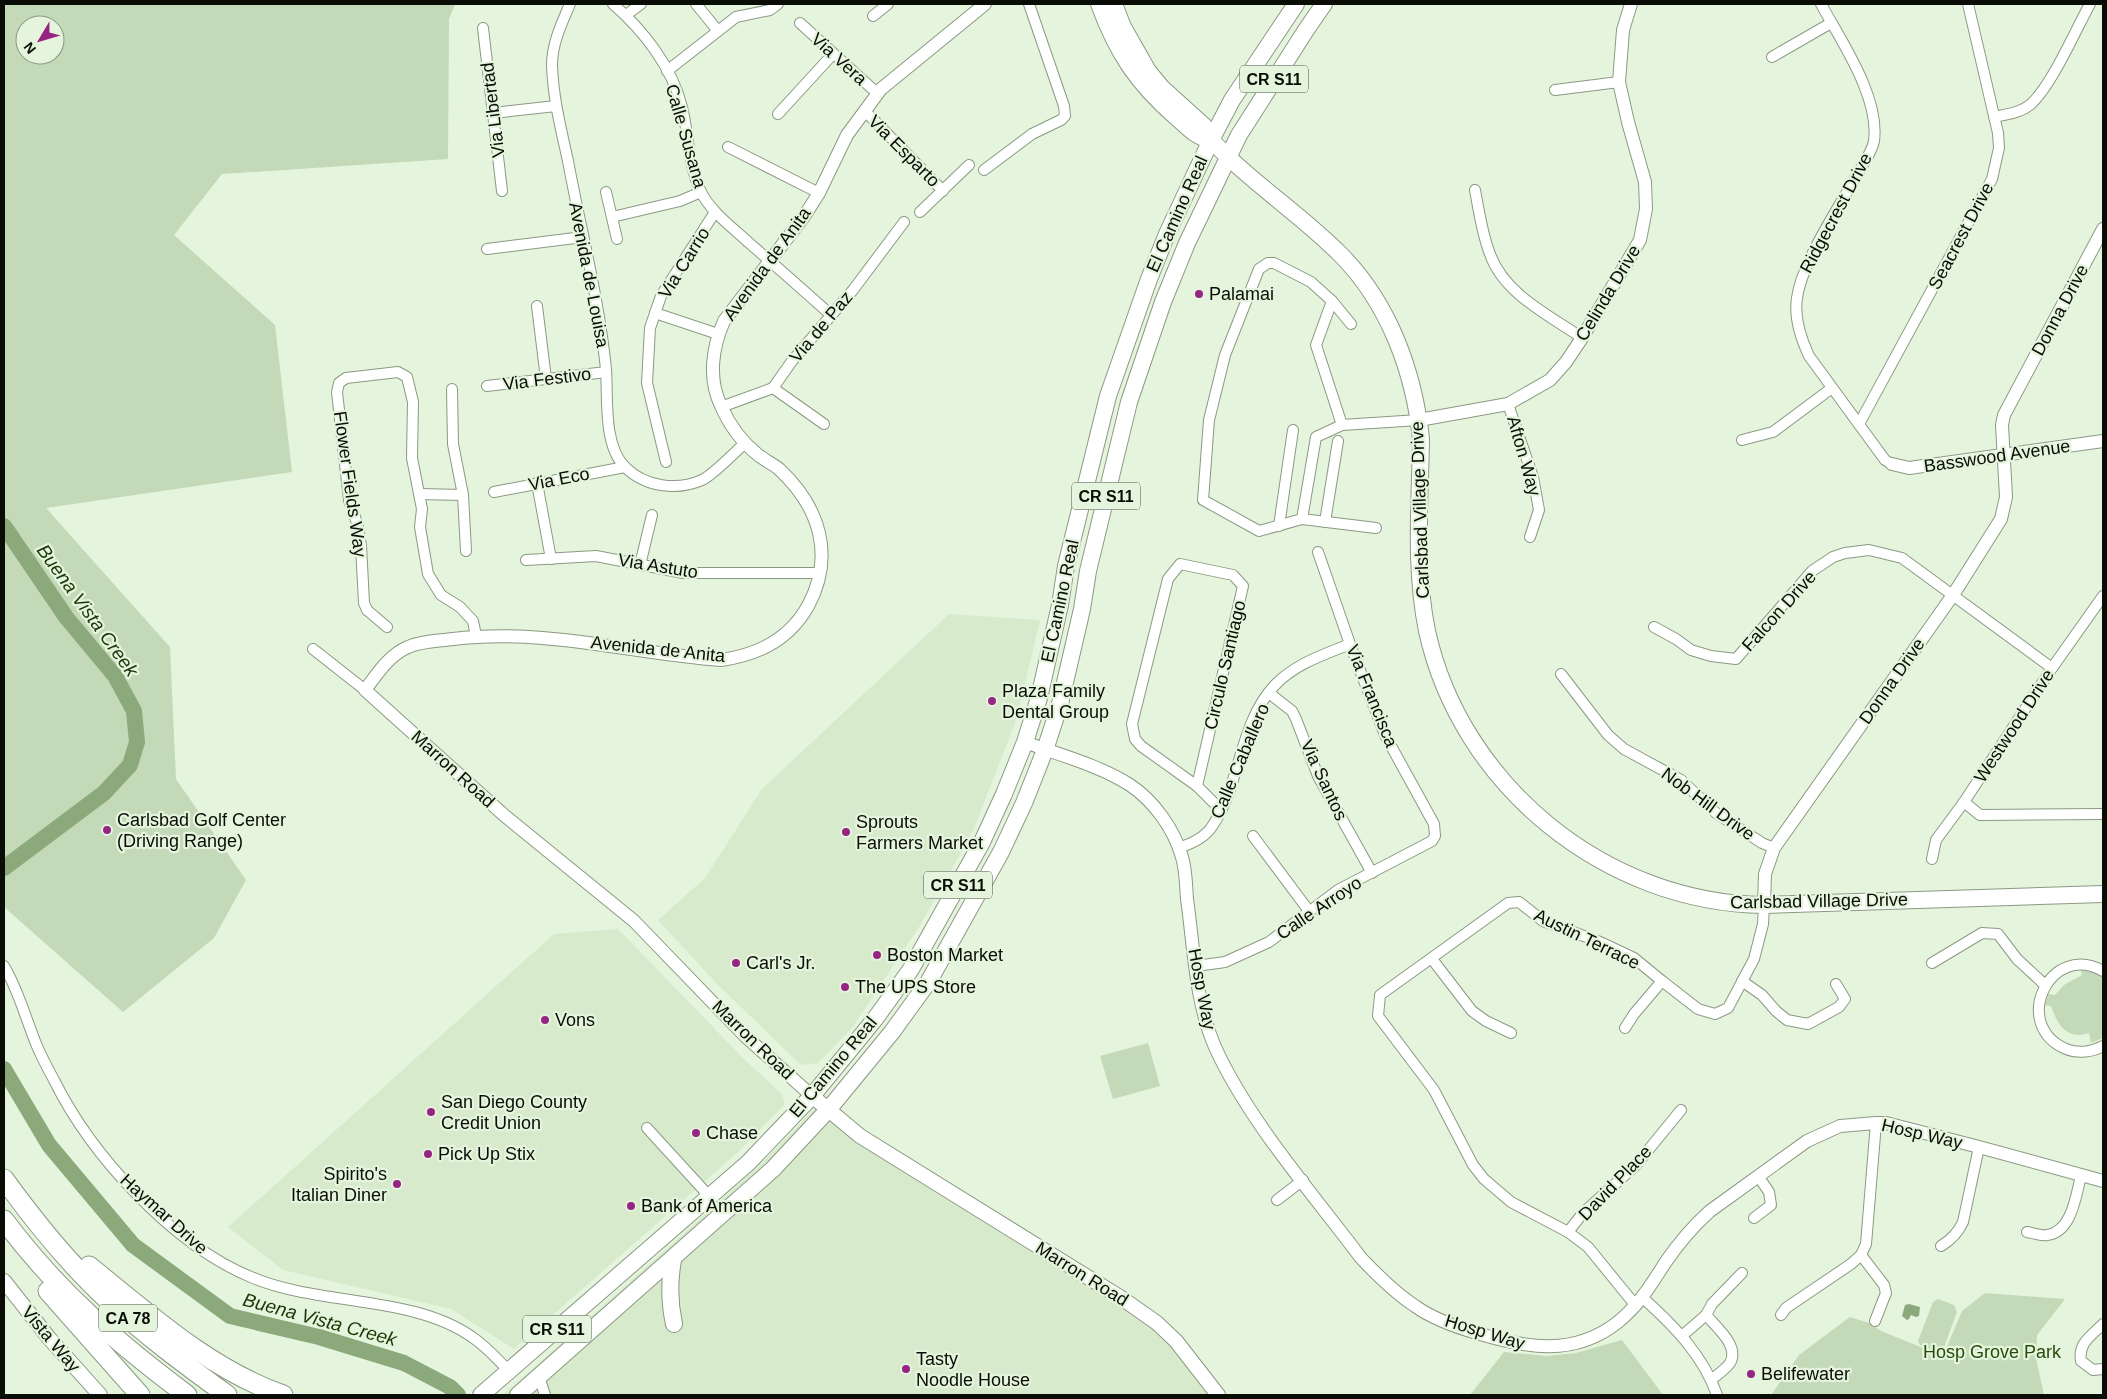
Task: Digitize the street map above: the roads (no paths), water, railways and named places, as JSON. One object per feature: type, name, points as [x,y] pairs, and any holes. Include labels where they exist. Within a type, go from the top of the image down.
[{"type":"highway","name":"CA 78","points":[[4,1179],[41,1228],[108,1300],[154,1340],[227,1395]]},
{"type":"highway","name":"CA 78","points":[[4,1220],[31,1256],[63,1291],[113,1338],[186,1395]]},
{"type":"highway","points":[[41,1228],[185,1342],[251,1381],[283,1395]]},
{"type":"highway","points":[[31,1256],[44,1286],[140,1395]]},
{"type":"main road","name":"Carlsbad Village Drive","points":[[1099,4],[1107,26],[1136,77],[1158,101],[1199,138],[1211,140]]},
{"type":"main road","name":"Carlsbad Village Drive","points":[[1114,4],[1123,27],[1148,71],[1162,88],[1204,126],[1211,140],[1228,157],[1341,255],[1376,301],[1399,347],[1415,398],[1419,420],[1421,439],[1418,551],[1420,583],[1427,629],[1436,664],[1450,698],[1467,731],[1488,762],[1521,801],[1557,833],[1581,850],[1622,872],[1653,886],[1708,900],[1740,905],[1764,905],[2103,894]]},
{"type":"main road","name":"El Camino Real","points":[[481,1395],[748,1163],[812,1096],[875,1019],[911,969],[982,842],[1025,742],[1039,698],[1060,605],[1066,566],[1108,396],[1149,279],[1167,234],[1232,100],[1296,4]]},
{"type":"main road","name":"El Camino Real","points":[[518,1395],[673,1260],[772,1169],[828,1110],[892,1032],[929,980],[1001,852],[1024,803],[1045,750],[1060,704],[1082,609],[1088,571],[1129,402],[1166,293],[1187,242],[1239,135],[1324,4]]},
{"type":"main road","name":"Marron Road","points":[[812,1096],[860,1136],[1141,1312],[1176,1341],[1218,1395]]},
{"type":"main road","points":[[673,1260],[669,1286],[674,1324]]},
{"type":"main road","name":"Vista Way","points":[[4,1281],[48,1338],[100,1395]]},
{"type":"street","name":"Avenida de Louisa","points":[[570,4],[560,28],[552,62],[556,106],[599,308],[606,372],[610,438],[615,454],[624,467],[646,481],[679,486],[704,479],[745,443]]},
{"type":"street","name":"Calle Susana","points":[[613,4],[626,15],[651,43],[667,71],[682,106],[690,161],[701,192],[715,212],[831,315]]},
{"type":"street","points":[[626,15],[641,4]]},
{"type":"street","points":[[696,4],[718,31]]},
{"type":"street","points":[[667,71],[736,17],[770,10],[778,4]]},
{"type":"street","points":[[874,16],[888,4]]},
{"type":"street","name":"Avenida de Anita","points":[[365,690],[383,667],[397,654],[408,647],[423,642],[476,636],[530,636],[569,639],[709,659],[737,658],[768,647],[795,625],[812,598],[820,573],[822,564],[820,537],[814,516],[799,490],[778,468],[745,443],[736,433],[721,406],[716,393],[713,365],[718,334],[724,322],[769,260],[805,215],[847,135],[881,89],[985,4]]},
{"type":"street","points":[[984,170],[1032,134],[1063,119],[1066,111],[1029,4]]},
{"type":"street","name":"Celinda Drive","points":[[1419,420],[1508,404],[1550,380],[1566,362],[1582,338],[1640,240],[1646,209],[1645,182],[1619,82],[1623,30],[1631,4]]},
{"type":"street","name":"Ridgecrest Drive","points":[[1821,4],[1866,90],[1873,114],[1874,142],[1805,268],[1796,298],[1799,328],[1802,341],[1809,356],[1885,460],[1892,464]]},
{"type":"street","name":"Seacrest Drive","points":[[1859,424],[1992,179],[1999,148],[1998,133],[1968,4]]},
{"type":"street","points":[[1994,117],[2018,112],[2030,105],[2044,89],[2090,4]]},
{"type":"street","name":"Via Vera","points":[[800,23],[878,94]]},
{"type":"street","points":[[1772,57],[1831,23]]},
{"type":"street","name":"Via Libertad","points":[[483,28],[502,191]]},
{"type":"street","points":[[778,114],[833,54]]},
{"type":"street","points":[[1555,90],[1619,82]]},
{"type":"street","points":[[493,113],[556,106]]},
{"type":"street","name":"Via Esparto","points":[[865,111],[943,190]]},
{"type":"street","points":[[728,147],[818,193]]},
{"type":"street","points":[[920,212],[968,166]]},
{"type":"street","points":[[1475,190],[1489,253],[1499,273],[1522,296],[1582,338]]},
{"type":"street","points":[[606,192],[617,239]]},
{"type":"street","points":[[612,217],[680,201],[701,192]]},
{"type":"street","name":"Via Carrio","points":[[666,462],[647,382],[650,328],[661,296],[715,212]]},
{"type":"street","name":"Via de Paz","points":[[773,388],[792,361],[853,290],[904,222]]},
{"type":"street","name":"Donna Drive","points":[[1662,981],[1698,1009],[1715,1014],[1728,1008],[1754,959],[1763,924],[1765,874],[1774,848],[1953,595],[2001,519],[2006,497],[2002,425],[2004,414],[2103,229]]},
{"type":"street","points":[[487,249],[583,237]]},
{"type":"street","points":[[1351,324],[1312,282],[1274,263],[1268,263],[1259,269],[1225,355],[1209,420],[1203,500],[1259,531],[1302,519],[1376,528]]},
{"type":"street","points":[[1332,302],[1316,345],[1342,425]]},
{"type":"street","points":[[537,306],[546,379]]},
{"type":"street","points":[[655,313],[718,334]]},
{"type":"street","name":"Flower Fields Way","points":[[387,627],[366,610],[364,604],[361,545],[357,523],[349,500],[337,392],[339,383],[346,378],[398,372],[407,377],[413,402],[412,458],[422,509],[420,527],[428,574],[441,595],[460,607],[473,621],[476,636]]},
{"type":"street","name":"Via Festivo","points":[[487,386],[606,372]]},
{"type":"street","points":[[721,406],[773,388],[824,424]]},
{"type":"street","points":[[1742,440],[1773,432],[1832,388]]},
{"type":"street","points":[[452,389],[453,444],[463,495],[466,551]]},
{"type":"street","name":"Afton Way","points":[[1508,404],[1533,477],[1539,510],[1530,538]]},
{"type":"street","points":[[1302,519],[1316,436],[1342,425],[1419,420]]},
{"type":"street","points":[[1279,526],[1293,430]]},
{"type":"street","points":[[1325,522],[1338,441]]},
{"type":"street","name":"Basswood Avenue","points":[[1892,464],[1909,468],[2103,442]]},
{"type":"street","name":"Via Eco","points":[[494,492],[624,467]]},
{"type":"street","points":[[537,483],[551,559]]},
{"type":"street","points":[[419,494],[463,495]]},
{"type":"street","points":[[640,565],[652,515]]},
{"type":"street","name":"Falcon Drive","points":[[1654,627],[1691,650],[1710,656],[1736,659],[1812,571],[1839,555],[1869,550],[1902,558],[2052,668]]},
{"type":"street","name":"Via Francisca","points":[[1318,552],[1351,647],[1385,735],[1434,824],[1435,836]]},
{"type":"street","name":"Via Astuto","points":[[526,560],[596,556],[683,574],[820,573]]},
{"type":"street","name":"Circulo Santiago","points":[[1180,564],[1233,575],[1243,586],[1197,786],[1142,746],[1135,739],[1132,724],[1168,579],[1180,564]]},
{"type":"street","name":"Westwood Drive","points":[[1932,859],[1936,840],[1964,802],[2052,668],[2103,596]]},
{"type":"street","name":"Calle Caballero","points":[[1178,848],[1193,843],[1212,827],[1221,810],[1255,717],[1275,685],[1304,662],[1345,646],[1351,647]]},
{"type":"street","name":"Marron Road","points":[[313,649],[365,690],[505,816],[634,921],[745,1036],[812,1096]]},
{"type":"street","name":"Nob Hill Drive","points":[[1561,674],[1608,735],[1624,749],[1681,780],[1716,813],[1762,844],[1774,848]]},
{"type":"street","name":"Via Santos","points":[[1269,694],[1292,712],[1318,776],[1372,873]]},
{"type":"street","name":"Hosp Way","points":[[1025,742],[1107,773],[1144,796],[1157,810],[1169,827],[1182,859],[1200,996],[1206,1023],[1215,1047],[1255,1115],[1361,1258],[1381,1280],[1416,1307],[1454,1327],[1518,1345],[1557,1346],[1589,1339],[1617,1323],[1639,1302],[1677,1246],[1697,1223],[1807,1141],[1840,1126],[1886,1123],[2103,1182]]},
{"type":"street","points":[[1197,786],[1221,810]]},
{"type":"street","points":[[1964,802],[1980,815],[2103,814]]},
{"type":"street","points":[[1253,836],[1308,911]]},
{"type":"street","name":"Calle Arroyo","points":[[1196,966],[1230,960],[1269,942],[1338,890],[1432,841],[1435,836]]},
{"type":"street","name":"Austin Terrace","points":[[1662,981],[1634,958],[1600,942],[1543,921],[1519,902],[1508,903],[1380,996],[1378,1016],[1434,1090],[1473,1165],[1484,1179],[1511,1202],[1568,1232],[1595,1254],[1639,1302],[1683,1335],[1712,1379],[1717,1395]]},
{"type":"street","points":[[1932,963],[1982,933],[1998,934],[2017,959],[2045,986]]},
{"type":"street","points":[[1432,959],[1472,1011],[1486,1021],[1511,1034]]},
{"type":"street","name":"Haymar Drive","points":[[4,966],[37,1046],[55,1082],[90,1139],[150,1206],[200,1249],[227,1266],[278,1286],[423,1314],[452,1325],[472,1337],[508,1370]]},
{"type":"street","points":[[2103,971],[2090,966],[2070,967],[2056,973],[2045,986],[2039,1006],[2040,1018],[2044,1029],[2061,1046],[2077,1051],[2092,1050],[2103,1046]]},
{"type":"street","points":[[1625,1028],[1634,1014],[1662,981]]},
{"type":"street","points":[[1742,981],[1762,995],[1787,1020],[1808,1024],[1839,1007],[1845,998],[1836,984]]},
{"type":"street","name":"David Place","points":[[1568,1232],[1583,1213],[1636,1165],[1681,1110]]},
{"type":"street","points":[[1781,1315],[1786,1308],[1861,1255],[1866,1244],[1876,1123]]},
{"type":"street","points":[[647,1128],[710,1197]]},
{"type":"street","points":[[1941,1246],[1951,1240],[1959,1230],[1962,1222],[1978,1147]]},
{"type":"street","points":[[1754,1218],[1770,1205],[1769,1192],[1758,1176]]},
{"type":"street","points":[[2027,1232],[2046,1235],[2054,1233],[2067,1223],[2082,1176]]},
{"type":"street","points":[[1276,1200],[1303,1180]]},
{"type":"street","points":[[1861,1255],[1884,1285],[1886,1293],[1875,1322]]},
{"type":"street","points":[[1683,1335],[1706,1315],[1712,1304],[1742,1273]]},
{"type":"street","points":[[1706,1315],[1726,1338],[1732,1351],[1730,1363],[1712,1379]]},
{"type":"street","points":[[2103,1324],[2082,1346],[2079,1352],[2081,1362],[2093,1370],[2103,1369]]},
{"type":"street","points":[[539,1377],[545,1395]]},
{"type":"waterway","name":"Buena Vista Creek","points":[[4,526],[66,617],[115,676],[134,711],[137,742],[130,765],[104,793],[4,868]]},
{"type":"waterway","name":"Buena Vista Creek","points":[[4,1069],[49,1145],[133,1245],[230,1316],[319,1337],[404,1363],[450,1387],[458,1395]]},
{"type":"place","name":"Palamai","points":[[1199,294]]},
{"type":"place","name":"Plaza Family Dental Group","points":[[992,701]]},
{"type":"place","name":"Carlsbad Golf Center (Driving Range)","points":[[107,830]]},
{"type":"place","name":"Sprouts Farmers Market","points":[[846,832]]},
{"type":"place","name":"Boston Market","points":[[877,955]]},
{"type":"place","name":"Carl's Jr.","points":[[736,963]]},
{"type":"place","name":"The UPS Store","points":[[845,987]]},
{"type":"place","name":"Vons","points":[[545,1020]]},
{"type":"place","name":"San Diego County Credit Union","points":[[431,1112]]},
{"type":"place","name":"Chase","points":[[696,1133]]},
{"type":"place","name":"Pick Up Stix","points":[[428,1154]]},
{"type":"place","name":"Spirito's Italian Diner","points":[[397,1184]]},
{"type":"place","name":"Bank of America","points":[[631,1206]]},
{"type":"place","name":"Tasty Noodle House","points":[[906,1369]]},
{"type":"place","name":"Belifewater","points":[[1751,1374]]},
{"type":"park label","name":"Hosp Grove Park","points":[[1992,1352]]}]
